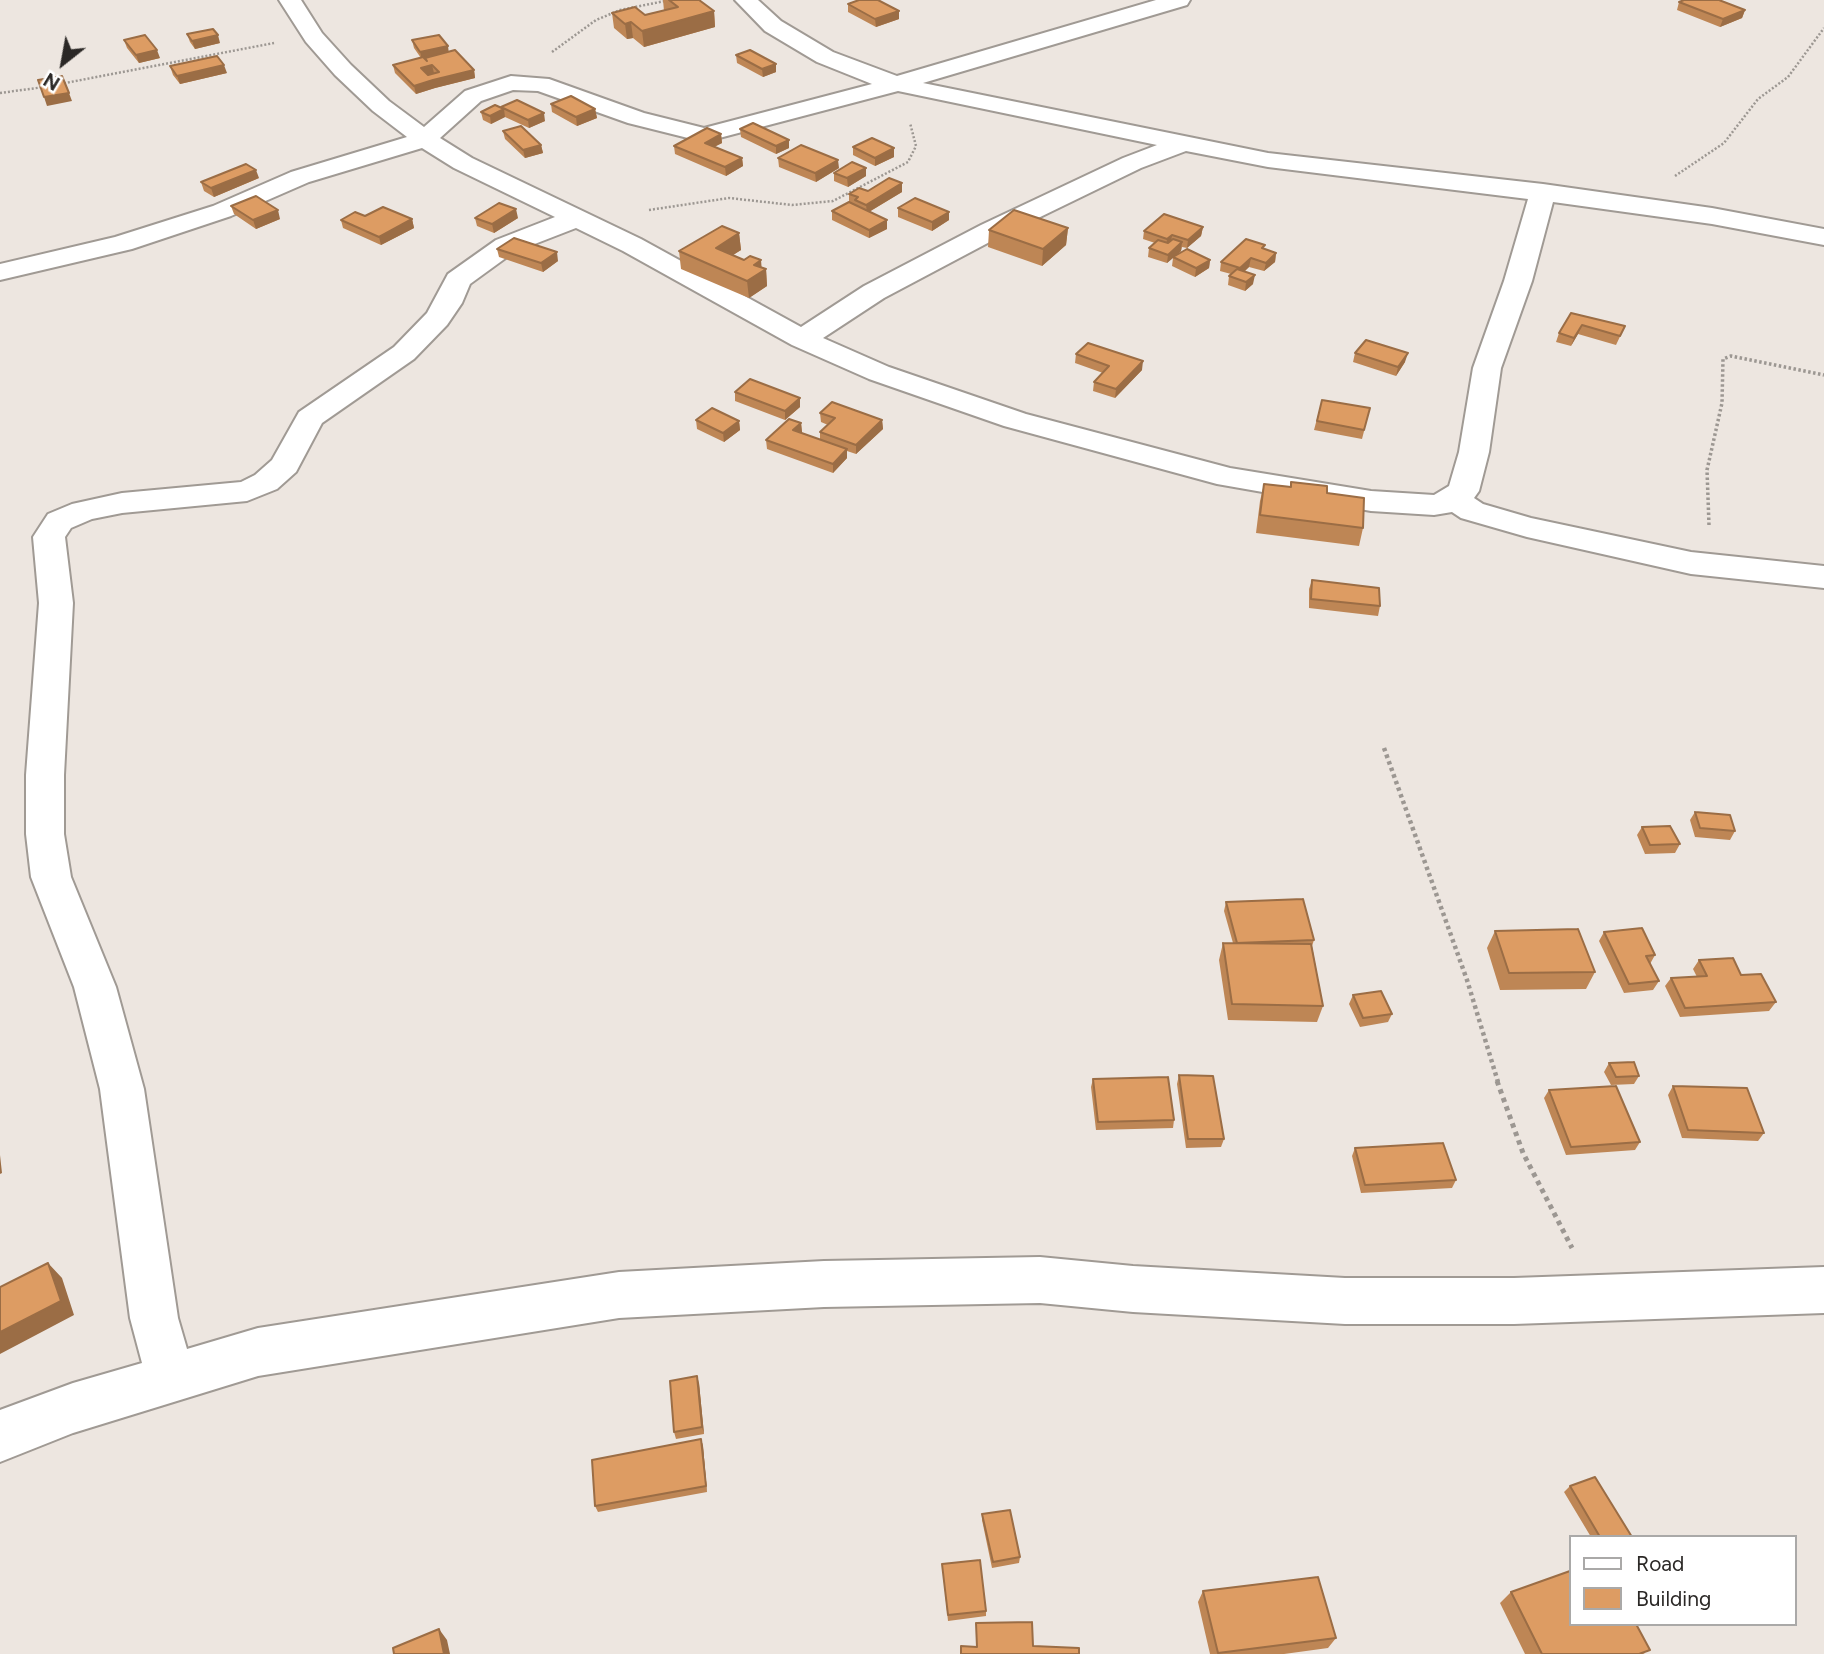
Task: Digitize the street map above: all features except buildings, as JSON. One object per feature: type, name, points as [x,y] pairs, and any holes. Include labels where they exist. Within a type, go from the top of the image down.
[{"type":"street","points":[[290,0],[314,37],[352,79],[425,139],[463,163],[581,218],[802,339],[878,373],[989,412],[1228,477],[1371,500],[1434,505],[1454,499],[1463,491],[1487,369],[1518,282],[1543,192]]},
{"type":"street","points":[[746,0],[773,26],[801,44],[855,69],[897,84],[1182,144],[1336,169],[1658,208],[1824,237]]},
{"type":"street","points":[[1101,0],[1129,14]]},
{"type":"street","points":[[0,272],[123,243],[222,211],[300,177],[425,139],[473,96],[521,81],[541,84],[636,118],[704,135],[897,84],[1179,0]]},
{"type":"street","points":[[802,339],[874,292],[990,231],[1132,163],[1182,144]]},
{"type":"street","points":[[171,1379],[154,1318],[122,1089],[110,1038],[94,987],[51,877],[45,834],[45,775],[56,603],[49,537],[59,521],[83,511],[122,503],[247,491],[266,482],[285,465],[310,418],[404,353],[437,319],[458,280],[505,246],[581,218]]},
{"type":"street","points":[[1454,499],[1472,511],[1527,527],[1710,565],[1824,577]]},
{"type":"street","points":[[0,1436],[73,1408],[258,1352],[619,1295],[824,1284],[1040,1280],[1133,1289],[1345,1301],[1600,1298],[1824,1290]]},
{"type":"path","points":[[521,81],[545,57],[596,20],[620,10],[670,0]]},
{"type":"path","points":[[1658,208],[1657,200],[1665,183],[1724,143],[1758,99],[1788,77],[1824,28]]},
{"type":"path","points":[[0,93],[91,80],[207,55],[314,37]]},
{"type":"path","points":[[581,218],[729,198],[792,205],[815,204],[848,195],[908,162],[916,146],[911,124],[900,107],[872,91]]},
{"type":"path","points":[[1710,565],[1706,483],[1722,403],[1721,362],[1731,356],[1824,375]]},
{"type":"path","points":[[1384,748],[1467,980],[1494,1072],[1523,1153],[1600,1298]]}]
